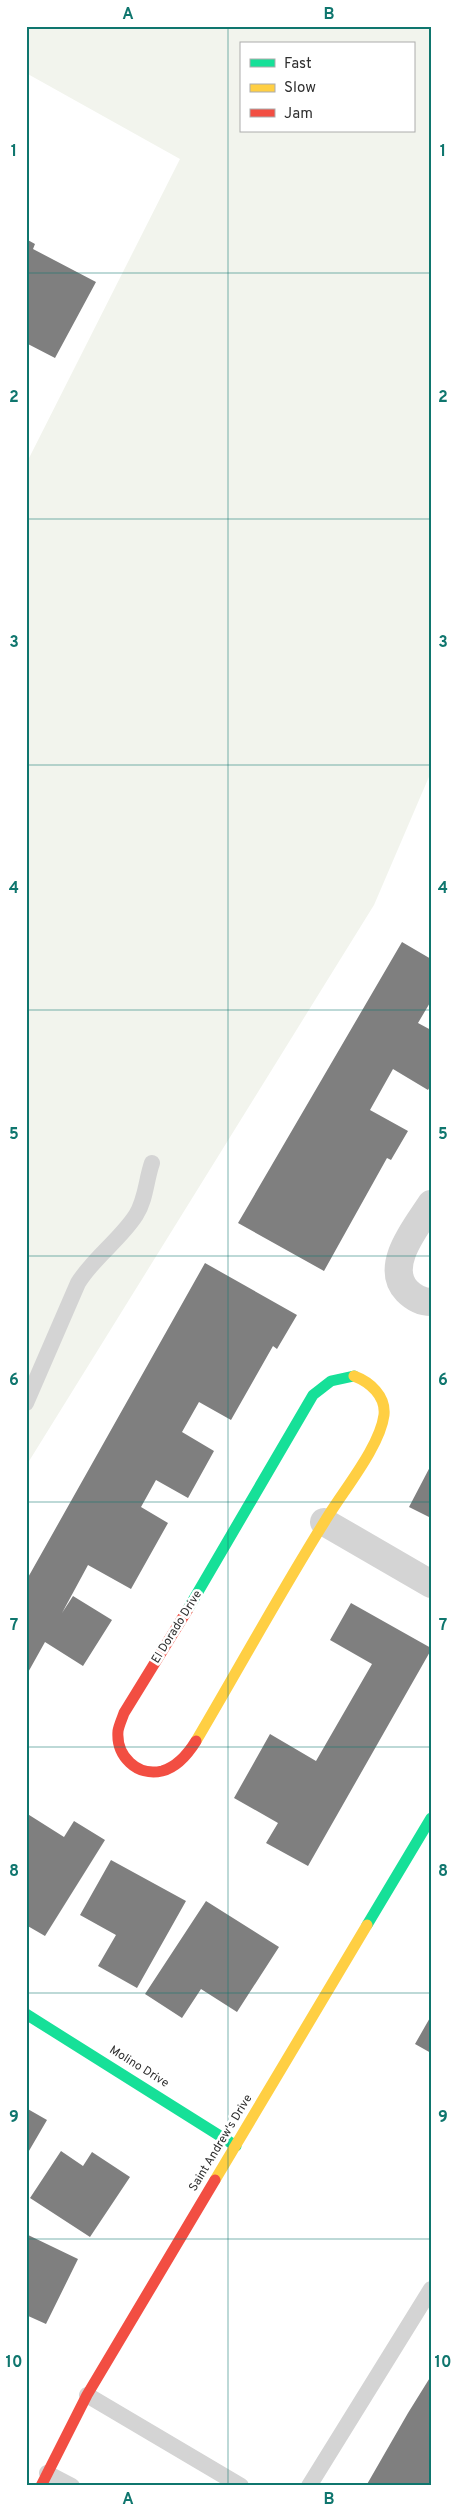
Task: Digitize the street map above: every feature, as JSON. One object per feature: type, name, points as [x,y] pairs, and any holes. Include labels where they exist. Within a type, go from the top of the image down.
[{"type":"street","points":[[431,1204],[399,1258],[398,1271],[402,1286],[413,1297],[431,1302]]},
{"type":"street","name":"El Dorado Drive","points":[[354,1376],[367,1381],[376,1390],[384,1413],[383,1425],[379,1436],[324,1522],[200,1735],[181,1763],[168,1771],[154,1773],[139,1770],[128,1762],[120,1751],[117,1738],[118,1725],[124,1713],[220,1558],[313,1395],[323,1384],[336,1378],[354,1376]]},
{"type":"street","points":[[324,1522],[431,1584]]},
{"type":"street","name":"Saint Andrew's Drive","points":[[44,2479],[87,2395],[431,1818]]},
{"type":"street","name":"Molino Drive","points":[[26,2014],[236,2146]]},
{"type":"lane","points":[[26,1403],[78,1283],[89,1265],[136,1216],[144,1200],[146,1179],[152,1163]]},
{"type":"lane","points":[[309,2486],[431,2289]]},
{"type":"lane","points":[[87,2395],[241,2486]]},
{"type":"lane","points":[[44,2479],[72,2486]]},
{"type":"shaded area","points":[[26,26],[431,26],[431,772],[374,905],[26,1466],[26,464],[180,159],[26,73]]},
{"type":"building","points":[[26,239],[35,244],[33,249],[96,282],[55,358],[26,343]]},
{"type":"building","points":[[402,942],[431,959],[431,1001],[418,1023],[431,1030],[431,1085],[428,1090],[393,1069],[370,1110],[408,1131],[391,1160],[387,1158],[324,1271],[238,1223]]},
{"type":"building","points":[[205,1263],[297,1315],[277,1349],[273,1346],[231,1420],[199,1402],[182,1432],[214,1451],[188,1498],[156,1480],[141,1507],[168,1523],[131,1589],[88,1565],[62,1613],[73,1596],[112,1620],[83,1666],[45,1642],[26,1676],[26,1581]]},
{"type":"building","points":[[431,1465],[431,1518],[409,1507]]},
{"type":"building","points":[[351,1603],[431,1648],[431,1650],[308,1866],[266,1843],[278,1823],[234,1798],[270,1734],[316,1761],[372,1664],[330,1640]]},
{"type":"building","points":[[26,1813],[64,1837],[74,1821],[105,1840],[45,1936],[26,1925],[28,1885],[26,1884]]},
{"type":"building","points":[[111,1860],[186,1901],[137,1988],[98,1966],[116,1935],[80,1915]]},
{"type":"building","points":[[206,1901],[279,1947],[237,2012],[201,1989],[182,2018],[145,1994]]},
{"type":"building","points":[[431,2016],[431,2053],[415,2044]]},
{"type":"building","points":[[26,2108],[47,2120],[26,2156]]},
{"type":"building","points":[[61,2151],[83,2166],[92,2152],[130,2177],[90,2237],[30,2198]]},
{"type":"building","points":[[26,2234],[78,2259],[46,2324],[26,2315]]},
{"type":"building","points":[[431,2376],[431,2486],[366,2486],[408,2413]]},
{"type":"traffic: fast","points":[[188,1609],[313,1395],[331,1381],[354,1376]]},
{"type":"traffic: fast","points":[[367,1925],[431,1818]]},
{"type":"traffic: fast","points":[[26,2014],[236,2146]]},
{"type":"traffic: slow","points":[[196,1741],[292,1575],[332,1509],[368,1455],[381,1428],[384,1408],[380,1396],[366,1382],[354,1376]]},
{"type":"traffic: slow","points":[[215,2180],[367,1925]]},
{"type":"traffic: jam","points":[[188,1609],[124,1713],[118,1729],[118,1740],[124,1756],[130,1763],[144,1771],[153,1772],[162,1771],[177,1763],[186,1755],[196,1741]]},
{"type":"traffic: jam","points":[[41,2486],[87,2395],[215,2180]]}]
